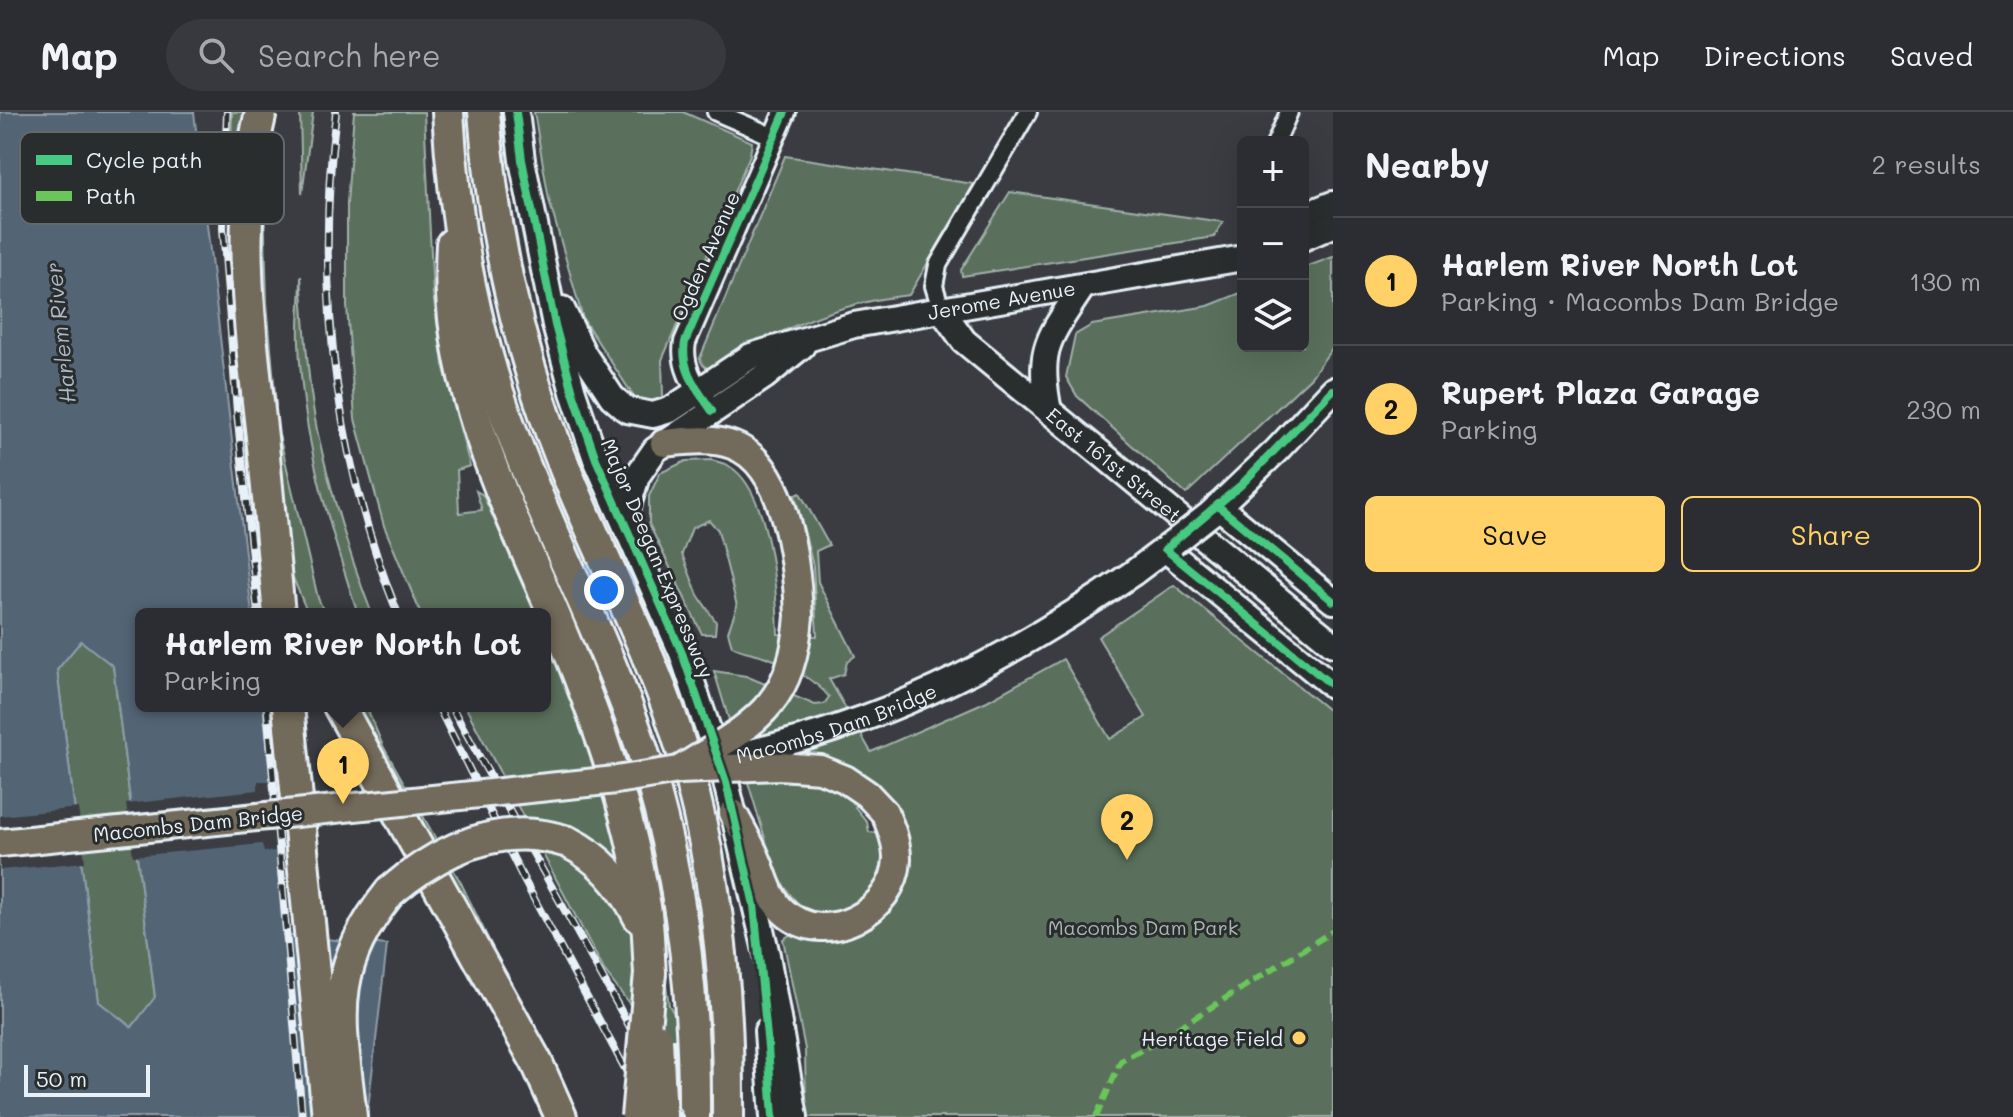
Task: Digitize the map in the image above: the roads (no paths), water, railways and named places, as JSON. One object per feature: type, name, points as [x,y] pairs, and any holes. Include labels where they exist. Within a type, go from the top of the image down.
[{"type":"highway","points":[[257,132],[261,112]]},
{"type":"highway","points":[[448,112],[455,194],[474,303],[512,434],[623,697],[651,781],[667,844],[678,904],[693,1053],[694,1117]]},
{"type":"highway","points":[[484,112],[502,259],[534,383],[569,479],[660,689],[692,788],[707,856],[717,925],[727,1049],[728,1117]]},
{"type":"highway","points":[[455,194],[449,285],[467,388],[503,501],[550,608]]},
{"type":"highway","points":[[247,224],[245,245],[278,608]]},
{"type":"highway","points":[[270,511],[297,608]]},
{"type":"highway","points":[[551,609],[616,780],[645,904],[661,1117]]},
{"type":"highway","points":[[289,712],[328,1117]]},
{"type":"highway","points":[[342,712],[537,1063],[561,1117]]},
{"type":"highway","points":[[351,1117],[341,1022],[347,967],[362,931],[390,892],[439,855],[473,841],[513,833],[549,836],[568,842],[597,860],[620,884],[648,935]]},
{"type":"highway","points":[[637,1117],[650,973]]},
{"type":"main road","points":[[516,112],[524,175],[545,270],[583,353],[622,407],[639,414],[659,414],[705,401]]},
{"type":"main road","points":[[1309,214],[1333,204]]},
{"type":"main road","points":[[1309,235],[1333,225]]},
{"type":"main road","name":"Jerome Avenue","points":[[1194,267],[1237,244]]},
{"type":"main road","name":"Jerome Avenue","points":[[705,401],[751,356],[854,325],[1237,259]]},
{"type":"main road","name":"Major Deegan Expressway","points":[[545,270],[555,325],[573,392],[596,459],[696,689],[733,813],[779,1014],[795,1117]]},
{"type":"main road","points":[[1049,411],[1043,380],[1047,345],[1083,286]]},
{"type":"main road","name":"East 161st Street","points":[[941,309],[964,341],[1333,644]]},
{"type":"main road","name":"Macombs Dam Bridge","points":[[0,843],[616,780],[679,770],[806,738],[930,691],[1048,630],[1133,573],[1214,510],[1277,450],[1333,390]]},
{"type":"main road","points":[[624,519],[637,476],[648,458],[705,401]]},
{"type":"main road","points":[[664,443],[698,440],[729,444],[748,453],[764,469],[776,490],[791,544],[799,616],[793,660],[780,693],[773,702],[755,720],[679,770]]},
{"type":"main road","points":[[1214,510],[1333,601]]},
{"type":"main road","name":"East 161st Street","points":[[1169,546],[1333,686]]},
{"type":"main road","points":[[679,770],[780,766],[820,769],[856,786],[884,812],[893,834],[897,859],[888,889],[876,906],[858,918],[824,927],[803,923],[785,913],[778,905],[733,813]]},
{"type":"main road","points":[[754,905],[773,1117]]},
{"type":"street","points":[[716,112],[774,137]]},
{"type":"street","name":"Ogden Avenue","points":[[705,401],[684,362],[685,342],[785,112]]},
{"type":"street","points":[[941,309],[934,286],[938,265],[1028,112]]},
{"type":"street","points":[[1279,136],[1289,112]]},
{"type":"water","name":"Harlem River","points":[[0,112],[194,112],[196,132],[20,132],[20,224],[207,224],[251,608],[135,608],[135,712],[264,712],[279,854],[283,935],[387,945],[367,1117],[0,1117]],"holes":[[[81,641],[113,666],[155,997],[132,1027],[99,1002],[57,670]]]},
{"type":"railway","points":[[226,132],[227,112]]},
{"type":"railway","points":[[336,112],[328,241],[329,304],[335,367],[344,430],[358,492],[396,608]]},
{"type":"railway","points":[[223,224],[237,412],[257,608]]},
{"type":"railway","points":[[268,712],[302,1117]]},
{"type":"railway","points":[[441,712],[524,880],[651,1117]]},
{"type":"railway","points":[[454,712],[680,1117]]},
{"type":"place","name":"Harlem River North Lot","points":[[343,804]]},
{"type":"place","name":"Rupert Plaza Garage","points":[[1127,860]]},
{"type":"place","name":"Heritage Field","points":[[1299,1038]]},
{"type":"park label","name":"Macombs Dam Park","points":[[1143,927]]}]
